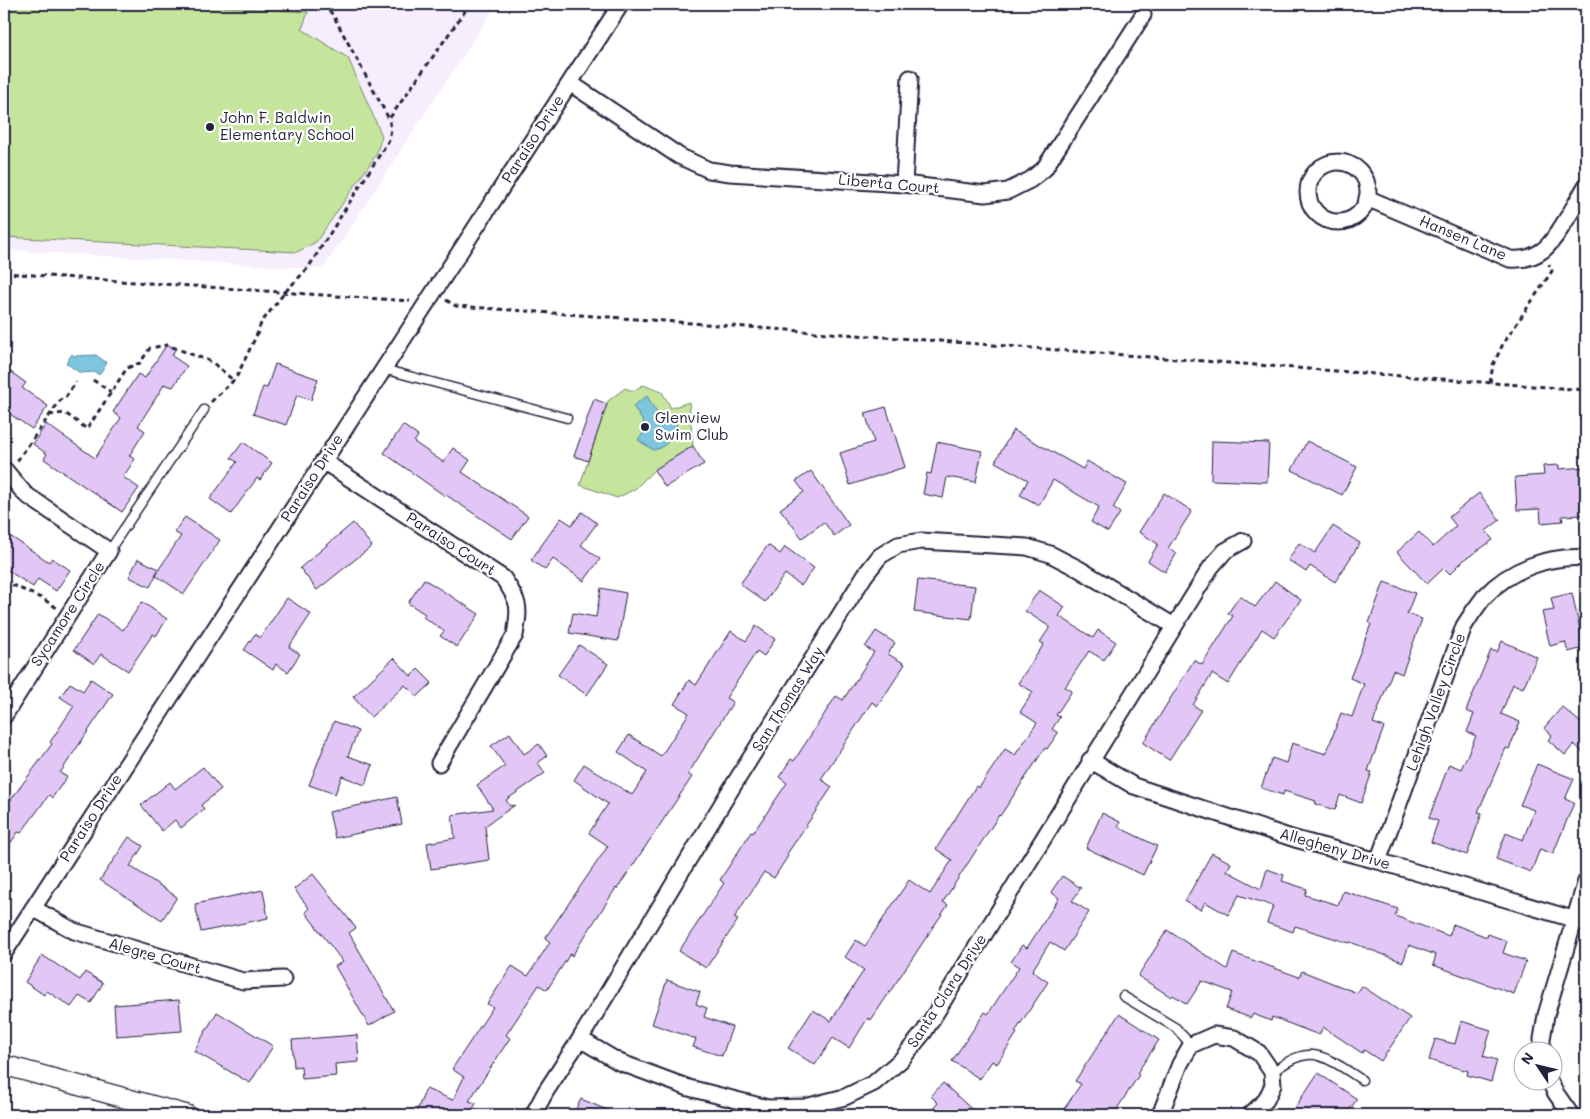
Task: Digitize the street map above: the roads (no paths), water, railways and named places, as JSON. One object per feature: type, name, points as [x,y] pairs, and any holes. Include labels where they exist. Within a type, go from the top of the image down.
[{"type":"street","name":"Paraiso Drive","points":[[4,953],[621,4]]},
{"type":"street","name":"Liberta Court","points":[[570,83],[679,156],[709,170],[904,184],[985,194],[1008,191],[1030,180],[1044,169],[1143,15]]},
{"type":"street","points":[[904,184],[910,78]]},
{"type":"street","name":"Hansen Lane","points":[[1367,198],[1510,259],[1523,260],[1544,250],[1559,230],[1586,186]]},
{"type":"street","name":"Paraiso Court","points":[[323,462],[503,578],[516,596],[518,614],[515,635],[439,763]]},
{"type":"street","name":"Sycamore Circle","points":[[4,716],[109,551],[25,494],[6,472]]},
{"type":"street","name":"San Thomas Way","points":[[533,1115],[865,574],[880,556],[898,545],[921,541],[1027,547],[1050,554],[1079,569],[1174,626]]},
{"type":"street","name":"Santa Clara Drive","points":[[580,1039],[619,1062],[690,1088],[768,1108],[806,1107],[845,1097],[874,1083],[901,1060],[924,1032],[1090,760],[1211,567],[1225,551],[1243,541]]},
{"type":"street","name":"Lehigh Valley Circle","points":[[1378,861],[1464,626],[1485,597],[1513,574],[1542,562],[1574,557],[1586,558]]},
{"type":"street","name":"Allegheny Drive","points":[[1090,760],[1134,786],[1295,839],[1378,861],[1580,922]]},
{"type":"street","points":[[1542,1042],[1546,1015],[1580,922],[1586,881]]},
{"type":"street","name":"Alegre Court","points":[[33,908],[74,932],[243,982],[283,979]]},
{"type":"street","points":[[1160,1115],[1180,1064],[1191,1045],[1214,1035],[1234,1038],[1259,1053],[1272,1072],[1273,1085],[1266,1100],[1250,1115]]},
{"type":"street","points":[[4,1064],[187,1115]]},
{"type":"street","points":[[1555,1092],[1571,1115]]},
{"type":"lane","points":[[383,369],[568,418]]},
{"type":"lane","points":[[109,551],[204,410]]},
{"type":"lane","points":[[1123,996],[1176,1028],[1191,1045]]},
{"type":"lane","points":[[1272,1072],[1292,1060],[1309,1054],[1330,1060],[1362,1080]]},
{"type":"water","points":[[72,354],[74,356],[96,355],[107,363],[99,375],[95,372],[80,373],[66,363]]},
{"type":"water","points":[[647,396],[661,420],[676,418],[677,434],[661,448],[653,450],[638,440],[647,428],[633,406]]},
{"type":"place","name":"John F. Baldwin Elementary School","points":[[210,127]]},
{"type":"place","name":"Glenview Swim Club","points":[[645,427]]}]
